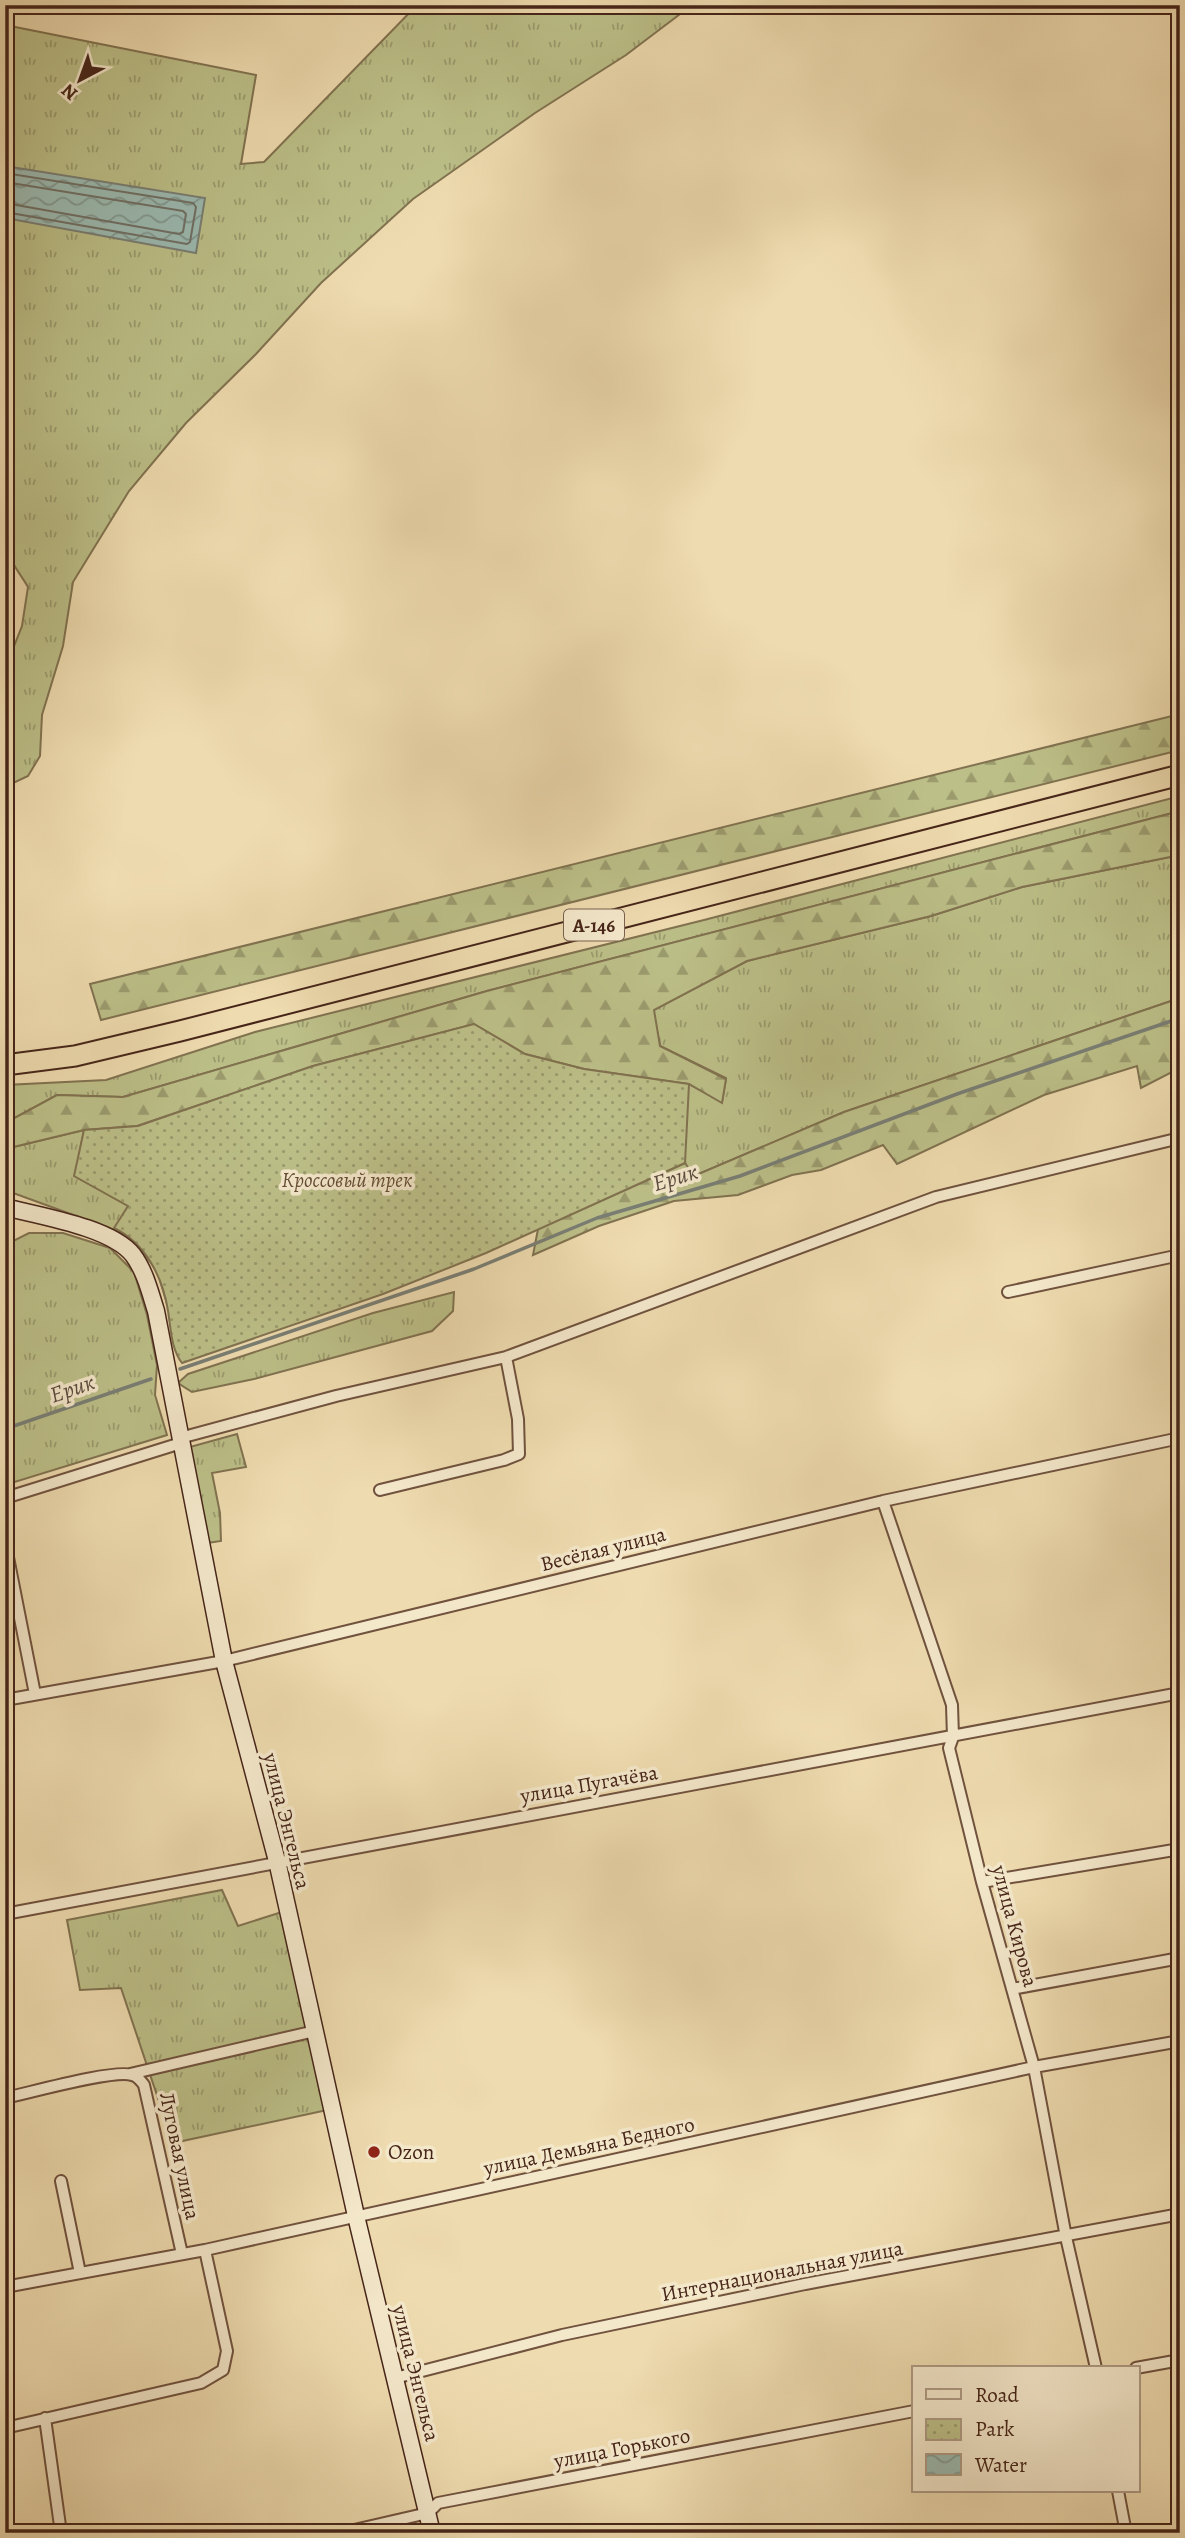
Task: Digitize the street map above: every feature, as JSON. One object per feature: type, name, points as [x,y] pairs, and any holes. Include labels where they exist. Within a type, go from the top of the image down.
[{"type":"highway","name":"А-146","points":[[5,1065],[75,1056],[180,1031],[1180,775]]},
{"type":"street","points":[[5,1498],[180,1441],[336,1396],[506,1357],[936,1197],[1180,1138]]},
{"type":"street","name":"улица Энгельса","points":[[5,1207],[114,1238],[133,1254],[144,1274],[156,1311],[224,1661],[277,1861],[356,2216],[432,2533]]},
{"type":"street","points":[[1009,1292],[1180,1255]]},
{"type":"street","points":[[380,1490],[505,1460],[519,1454],[518,1419],[506,1357]]},
{"type":"street","name":"Весёлая улица","points":[[5,1700],[224,1661],[883,1502],[1180,1438]]},
{"type":"street","name":"улица Кирова","points":[[883,1502],[952,1705],[953,1737],[949,1748],[982,1882],[1034,2067],[1066,2237],[1096,2366]]},
{"type":"street","points":[[5,1542],[35,1694]]},
{"type":"street","name":"улица Пугачёва","points":[[5,1914],[1180,1693]]},
{"type":"street","points":[[982,1882],[1180,1849]]},
{"type":"street","points":[[1012,1989],[1180,1958]]},
{"type":"street","points":[[5,2098],[130,2074],[315,2031]]},
{"type":"street","name":"улица Демьяна Бедного","points":[[5,2287],[205,2250],[1034,2067],[1180,2041]]},
{"type":"street","name":"Луговая улица","points":[[130,2074],[144,2085],[182,2254]]},
{"type":"street","points":[[61,2181],[80,2273]]},
{"type":"street","name":"Интернациональная улица","points":[[395,2378],[589,2329],[805,2284],[1180,2214]]},
{"type":"street","points":[[5,2428],[201,2383],[223,2370],[227,2351],[205,2250]]},
{"type":"street","points":[[1140,2367],[1180,2360]]},
{"type":"street","name":"улица Горького","points":[[341,2533],[428,2513],[438,2503],[912,2411]]},
{"type":"street","points":[[45,2418],[61,2533]]},
{"type":"street","points":[[1118,2492],[1126,2533]]},
{"type":"street","points":[[1161,2533],[1180,2528]]},
{"type":"green space","points":[[417,5],[692,5],[626,55],[535,113],[413,199],[321,283],[256,354],[186,423],[129,491],[73,582],[63,646],[42,715],[40,756],[28,776],[5,787],[5,669],[22,626],[28,587],[8,554],[4,528],[8,483],[5,463],[5,25],[256,75],[241,164],[264,162]]},
{"type":"green space","points":[[1180,714],[1180,750],[101,1020],[90,984]]},
{"type":"green space","points":[[1180,796],[1180,811],[487,991],[123,1097],[57,1095],[13,1119],[5,1109],[5,1085],[106,1080],[255,1032],[704,920]]},
{"type":"green space","points":[[1180,811],[1180,855],[1022,887],[931,916],[747,961],[654,1010],[660,1046],[726,1079],[722,1103],[689,1084],[584,1069],[525,1054],[474,1024],[313,1066],[137,1126],[84,1130],[5,1149],[5,1123],[57,1095],[123,1097],[487,991]]},
{"type":"green space","points":[[1180,855],[1180,998],[844,1112],[694,1176],[546,1059],[584,1069],[689,1084],[722,1102],[726,1078],[660,1046],[653,1010],[747,961],[931,916],[1022,887]]},
{"type":"green space","points":[[1180,998],[1180,1068],[1141,1088],[1137,1066],[1044,1095],[897,1164],[883,1145],[821,1170],[792,1175],[738,1195],[674,1201],[599,1226],[533,1255],[538,1229],[685,1163],[694,1176],[844,1112]]},
{"type":"green space","name":"Кроссовый трек","points":[[474,1024],[525,1054],[584,1069],[689,1084],[685,1163],[486,1253],[383,1294],[182,1363],[174,1345],[166,1298],[151,1262],[135,1243],[114,1228],[128,1206],[74,1176],[84,1130],[138,1126],[313,1066]]},
{"type":"green space","points":[[84,1130],[75,1176],[128,1206],[166,1261],[167,1304],[157,1271],[131,1236],[5,1190],[5,1149]]},
{"type":"green space","points":[[29,1233],[63,1233],[110,1248],[134,1272],[147,1315],[157,1365],[155,1395],[167,1435],[5,1485],[5,1245]]},
{"type":"green space","points":[[454,1292],[453,1311],[432,1331],[254,1379],[192,1392],[178,1383],[188,1374],[373,1313]]},
{"type":"green space","points":[[237,1434],[246,1467],[212,1473],[220,1513],[221,1541],[207,1543],[190,1447]]},
{"type":"green space","points":[[222,1890],[238,1926],[288,1910],[332,2109],[173,2143],[121,1988],[80,1990],[67,1920]]},
{"type":"water","points":[[5,166],[205,198],[196,253],[5,218]]},
{"type":"waterway","name":"Ерик","points":[[180,1369],[474,1269],[597,1218],[740,1176],[957,1094],[1180,1018]]},
{"type":"waterway","name":"Ерик","points":[[5,1429],[151,1379]]},
{"type":"place","name":"Ozon","points":[[374,2152]]}]
